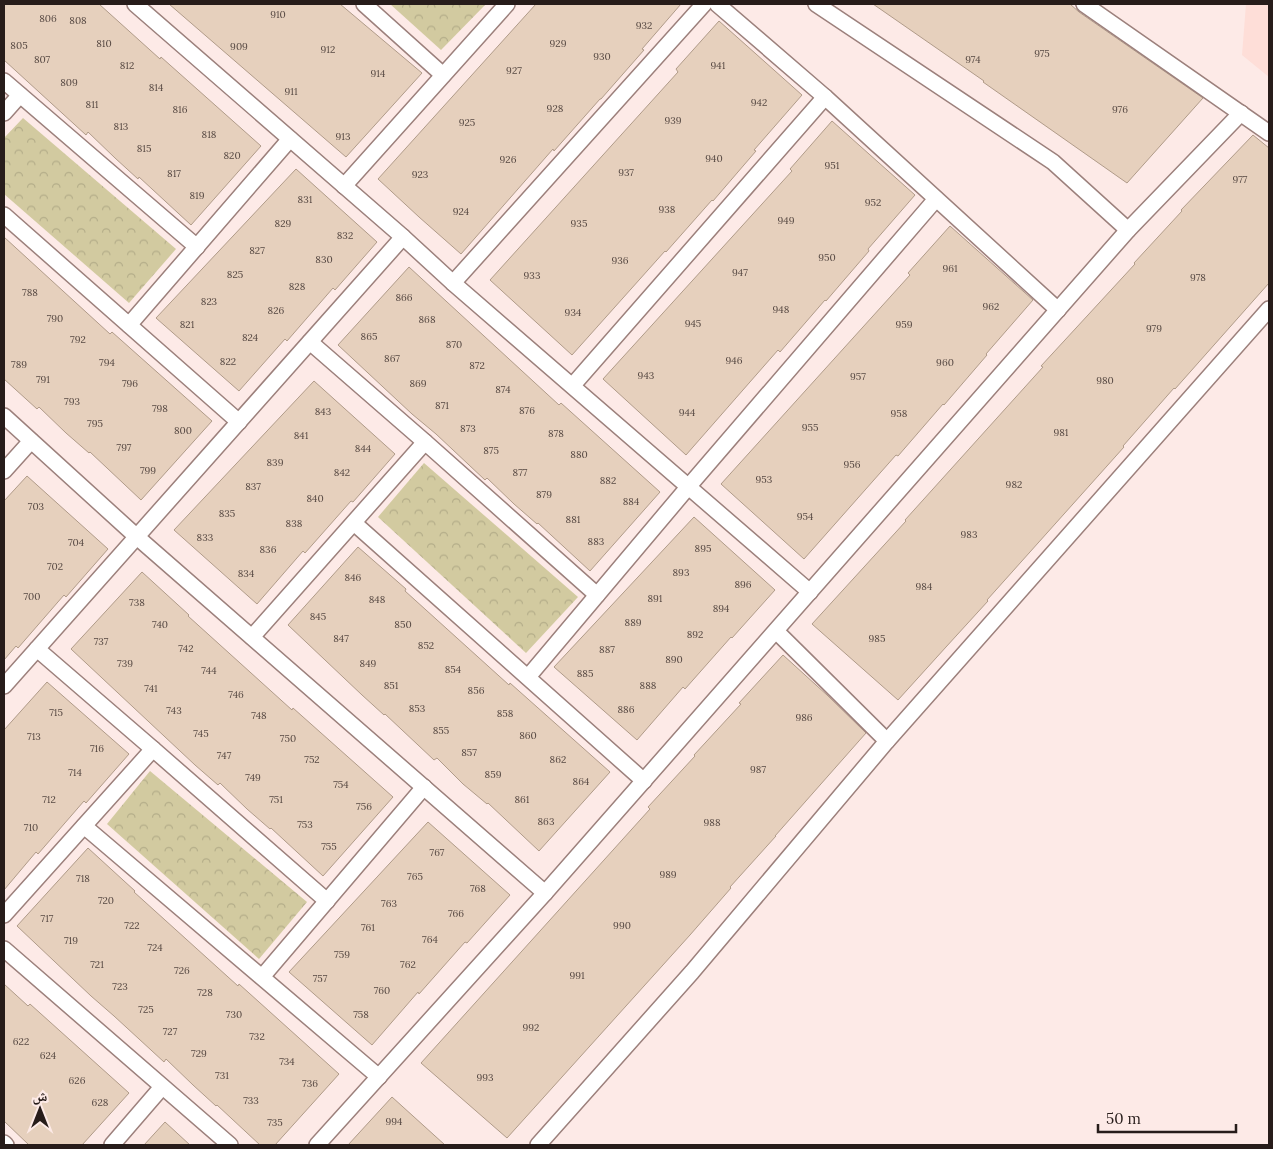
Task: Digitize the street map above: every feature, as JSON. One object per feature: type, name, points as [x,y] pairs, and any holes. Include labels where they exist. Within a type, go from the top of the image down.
[{"type":"street","points":[[135,4],[810,592]]},
{"type":"street","points":[[364,4],[443,75]]},
{"type":"street","points":[[344,186],[507,4]]},
{"type":"street","points":[[453,282],[704,4]]},
{"type":"street","points":[[717,4],[824,97],[1058,310]]},
{"type":"street","points":[[816,4],[1053,162],[1128,230]]},
{"type":"street","points":[[1084,4],[1269,133]]},
{"type":"street","points":[[4,81],[197,247]]},
{"type":"street","points":[[4,113],[20,95]]},
{"type":"street","points":[[573,385],[824,97]]},
{"type":"street","points":[[317,1145],[545,893],[1128,230],[1241,113]]},
{"type":"street","points":[[129,325],[290,139]]},
{"type":"street","points":[[528,677],[689,486],[936,199]]},
{"type":"street","points":[[4,215],[239,422]]},
{"type":"street","points":[[4,686],[403,237]]},
{"type":"street","points":[[538,1145],[699,964],[887,741],[1269,309]]},
{"type":"street","points":[[310,342],[597,595]]},
{"type":"street","points":[[4,416],[137,537],[545,893]]},
{"type":"street","points":[[4,471],[31,441]]},
{"type":"street","points":[[252,637],[425,442]]},
{"type":"street","points":[[354,522],[644,781]]},
{"type":"street","points":[[776,631],[887,741]]},
{"type":"street","points":[[36,649],[327,901]]},
{"type":"street","points":[[4,915],[153,749]]},
{"type":"street","points":[[262,976],[424,787]]},
{"type":"street","points":[[84,826],[379,1077]]},
{"type":"street","points":[[4,949],[230,1145]]},
{"type":"street","points":[[112,1145],[162,1087]]},
{"type":"shaded area","points":[[1246,4],[1269,4],[1269,77],[1242,55]]},
{"type":"green space","points":[[390,4],[486,4],[441,50]]},
{"type":"green space","points":[[23,118],[176,249],[129,303],[4,194],[4,138]]},
{"type":"green space","points":[[424,463],[578,597],[526,653],[378,517]]},
{"type":"green space","points":[[150,771],[307,902],[259,959],[107,824]]},
{"type":"building","points":[[4,4],[99,4],[261,146],[191,225],[88,132],[86,135],[4,60]]},
{"type":"building","points":[[169,4],[340,4],[422,73],[346,157]]},
{"type":"building","points":[[536,4],[681,4],[601,99],[554,151],[553,149],[461,254],[378,179]]},
{"type":"building","points":[[873,4],[1070,4],[1203,98],[1127,183]]},
{"type":"building","points":[[719,21],[802,95],[713,201],[665,251],[572,355],[490,280],[678,72],[676,69]]},
{"type":"building","points":[[832,121],[915,195],[826,301],[780,352],[778,350],[686,455],[603,379],[792,171],[790,169]]},
{"type":"building","points":[[1253,135],[1269,148],[1269,283],[898,700],[812,624],[906,521],[1043,367],[1041,366],[1135,264],[1181,210]]},
{"type":"building","points":[[296,169],[377,242],[335,290],[333,288],[287,341],[285,339],[239,391],[156,318]]},
{"type":"building","points":[[950,226],[1033,300],[944,405],[898,456],[896,455],[804,559],[721,484],[910,275],[908,273]]},
{"type":"building","points":[[4,237],[110,334],[112,332],[212,421],[141,500],[90,452],[66,433],[39,407],[37,409],[4,379]]},
{"type":"building","points":[[409,267],[559,405],[561,403],[660,492],[590,571],[487,478],[485,480],[338,345]]},
{"type":"building","points":[[314,381],[395,454],[305,553],[303,551],[257,604],[174,530]]},
{"type":"building","points":[[27,476],[108,549],[66,597],[64,595],[18,648],[16,646],[4,660],[4,501]]},
{"type":"building","points":[[694,517],[775,590],[685,689],[683,687],[637,740],[554,667]]},
{"type":"building","points":[[358,547],[509,685],[510,683],[610,772],[539,851],[488,803],[463,784],[437,758],[434,760],[384,715],[288,625]]},
{"type":"building","points":[[142,572],[292,710],[293,708],[393,797],[323,876],[220,783],[218,785],[195,765],[71,649]]},
{"type":"building","points":[[783,655],[866,733],[690,935],[507,1138],[421,1063],[650,809],[648,807]]},
{"type":"building","points":[[47,682],[129,754],[86,803],[84,801],[38,854],[36,852],[4,890],[4,730]]},
{"type":"building","points":[[428,822],[510,895],[419,994],[418,992],[372,1045],[289,972]]},
{"type":"building","points":[[88,848],[238,986],[239,984],[339,1074],[275,1145],[260,1145],[166,1059],[164,1062],[17,926]]},
{"type":"building","points":[[4,984],[28,1006],[30,1004],[129,1093],[82,1145],[29,1145],[4,1121]]},
{"type":"building","points":[[392,1097],[445,1145],[348,1145]]},
{"type":"building","points":[[165,1122],[190,1145],[144,1145]]}]
